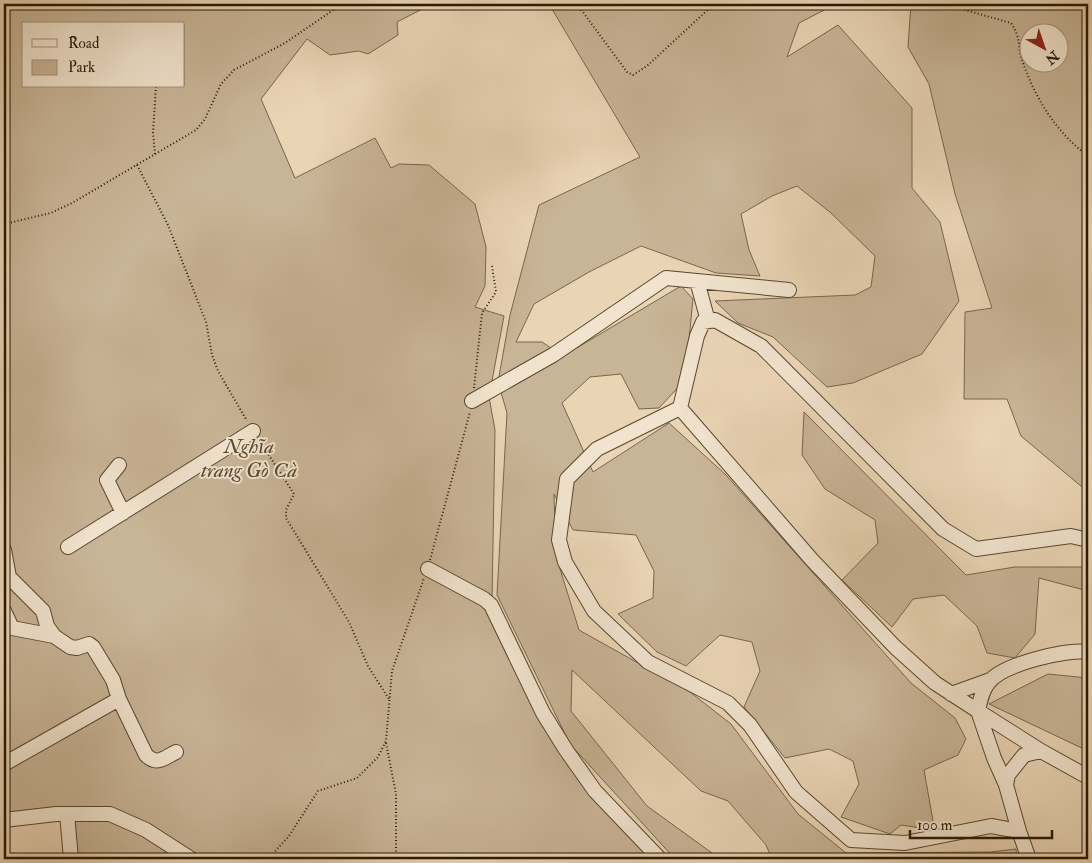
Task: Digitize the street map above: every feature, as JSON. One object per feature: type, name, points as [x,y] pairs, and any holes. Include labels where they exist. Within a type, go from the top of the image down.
[{"type":"street","points":[[472,401],[552,355],[666,278],[789,290]]},
{"type":"street","points":[[697,281],[708,321]]},
{"type":"street","points":[[680,408],[697,336],[703,322],[715,320],[761,346],[943,529],[976,549],[1071,536],[1088,540]]},
{"type":"street","points":[[680,408],[812,560],[908,660],[951,694],[1041,751],[1088,776]]},
{"type":"street","points":[[680,408],[597,449],[567,479],[559,540],[565,562],[594,611],[648,662],[728,703],[750,725],[796,792],[851,840],[905,843],[991,826],[1018,832]]},
{"type":"street","points":[[68,547],[253,431]]},
{"type":"street","points":[[119,465],[107,480],[123,513]]},
{"type":"street","points":[[4,550],[8,577],[43,611],[47,626],[54,636],[70,647],[91,645],[113,680],[119,698],[150,759],[160,761],[176,752]]},
{"type":"street","points":[[428,569],[484,599],[491,605],[543,713],[566,750],[595,791],[660,859]]},
{"type":"street","points":[[4,612],[12,628],[54,636]]},
{"type":"street","points":[[951,694],[1051,654],[1088,652]]},
{"type":"street","points":[[990,680],[978,711],[994,758],[1006,785],[1018,832],[1030,859]]},
{"type":"street","points":[[4,764],[119,698]]},
{"type":"street","points":[[1006,785],[1008,775],[1024,755],[1041,751]]},
{"type":"street","points":[[4,820],[67,814],[110,814],[146,830],[191,859]]},
{"type":"street","points":[[67,814],[71,859]]},
{"type":"path","points":[[4,224],[51,212],[72,203],[201,126],[222,84],[234,70],[285,43],[342,4]]},
{"type":"path","points":[[576,4],[628,72],[633,75],[647,66],[714,4]]},
{"type":"path","points":[[944,4],[1011,23],[1020,39],[1022,61],[1042,106],[1072,144],[1088,156]]},
{"type":"path","points":[[155,154],[153,124],[156,88]]},
{"type":"path","points":[[396,859],[396,794],[386,741],[392,671],[428,569],[472,401],[482,313],[496,292],[492,266]]},
{"type":"path","points":[[268,859],[290,836],[318,791],[357,778],[378,757],[386,741]]},
{"type":"green space","name":"Nghĩa trang Gò Cà","points":[[4,4],[432,4],[397,22],[398,35],[368,54],[359,51],[330,55],[307,39],[261,99],[295,178],[375,138],[391,168],[399,164],[429,165],[475,204],[486,247],[485,286],[475,307],[504,316],[489,397],[495,430],[492,601],[544,708],[597,797],[655,859],[67,859],[63,820],[4,827]]},
{"type":"green space","points":[[549,4],[836,4],[799,23],[787,57],[838,25],[912,108],[912,188],[940,222],[959,301],[922,354],[853,383],[827,387],[773,337],[738,323],[715,301],[855,295],[871,287],[875,256],[831,213],[797,186],[772,196],[741,214],[749,250],[760,276],[716,273],[641,246],[589,272],[534,304],[516,342],[542,342],[563,356],[681,286],[693,299],[685,380],[659,408],[639,409],[621,374],[590,377],[562,403],[593,472],[669,423],[726,475],[911,683],[955,718],[966,739],[958,755],[924,770],[933,821],[927,829],[901,825],[890,834],[841,817],[859,784],[853,761],[829,749],[785,758],[744,707],[760,671],[752,642],[720,635],[686,666],[657,652],[618,614],[653,598],[654,571],[636,535],[573,530],[554,494],[556,556],[579,630],[690,692],[731,724],[798,814],[846,853],[990,852],[1016,849],[1017,859],[772,859],[766,845],[728,801],[701,791],[572,670],[571,711],[647,806],[712,853],[709,859],[675,859],[570,744],[497,595],[507,413],[498,382],[510,315],[539,205],[640,157]]},
{"type":"green space","points":[[911,4],[1088,4],[1088,492],[1021,436],[1007,399],[964,399],[965,312],[992,308],[955,194],[929,84],[908,47]]},
{"type":"green space","points":[[804,412],[966,575],[1015,567],[1088,567],[1088,591],[1039,578],[1035,634],[1015,658],[987,653],[977,626],[944,595],[913,599],[892,627],[842,580],[878,543],[875,520],[825,489],[802,455]]},
{"type":"green space","points":[[1048,674],[1088,678],[1088,751],[989,704]]}]
